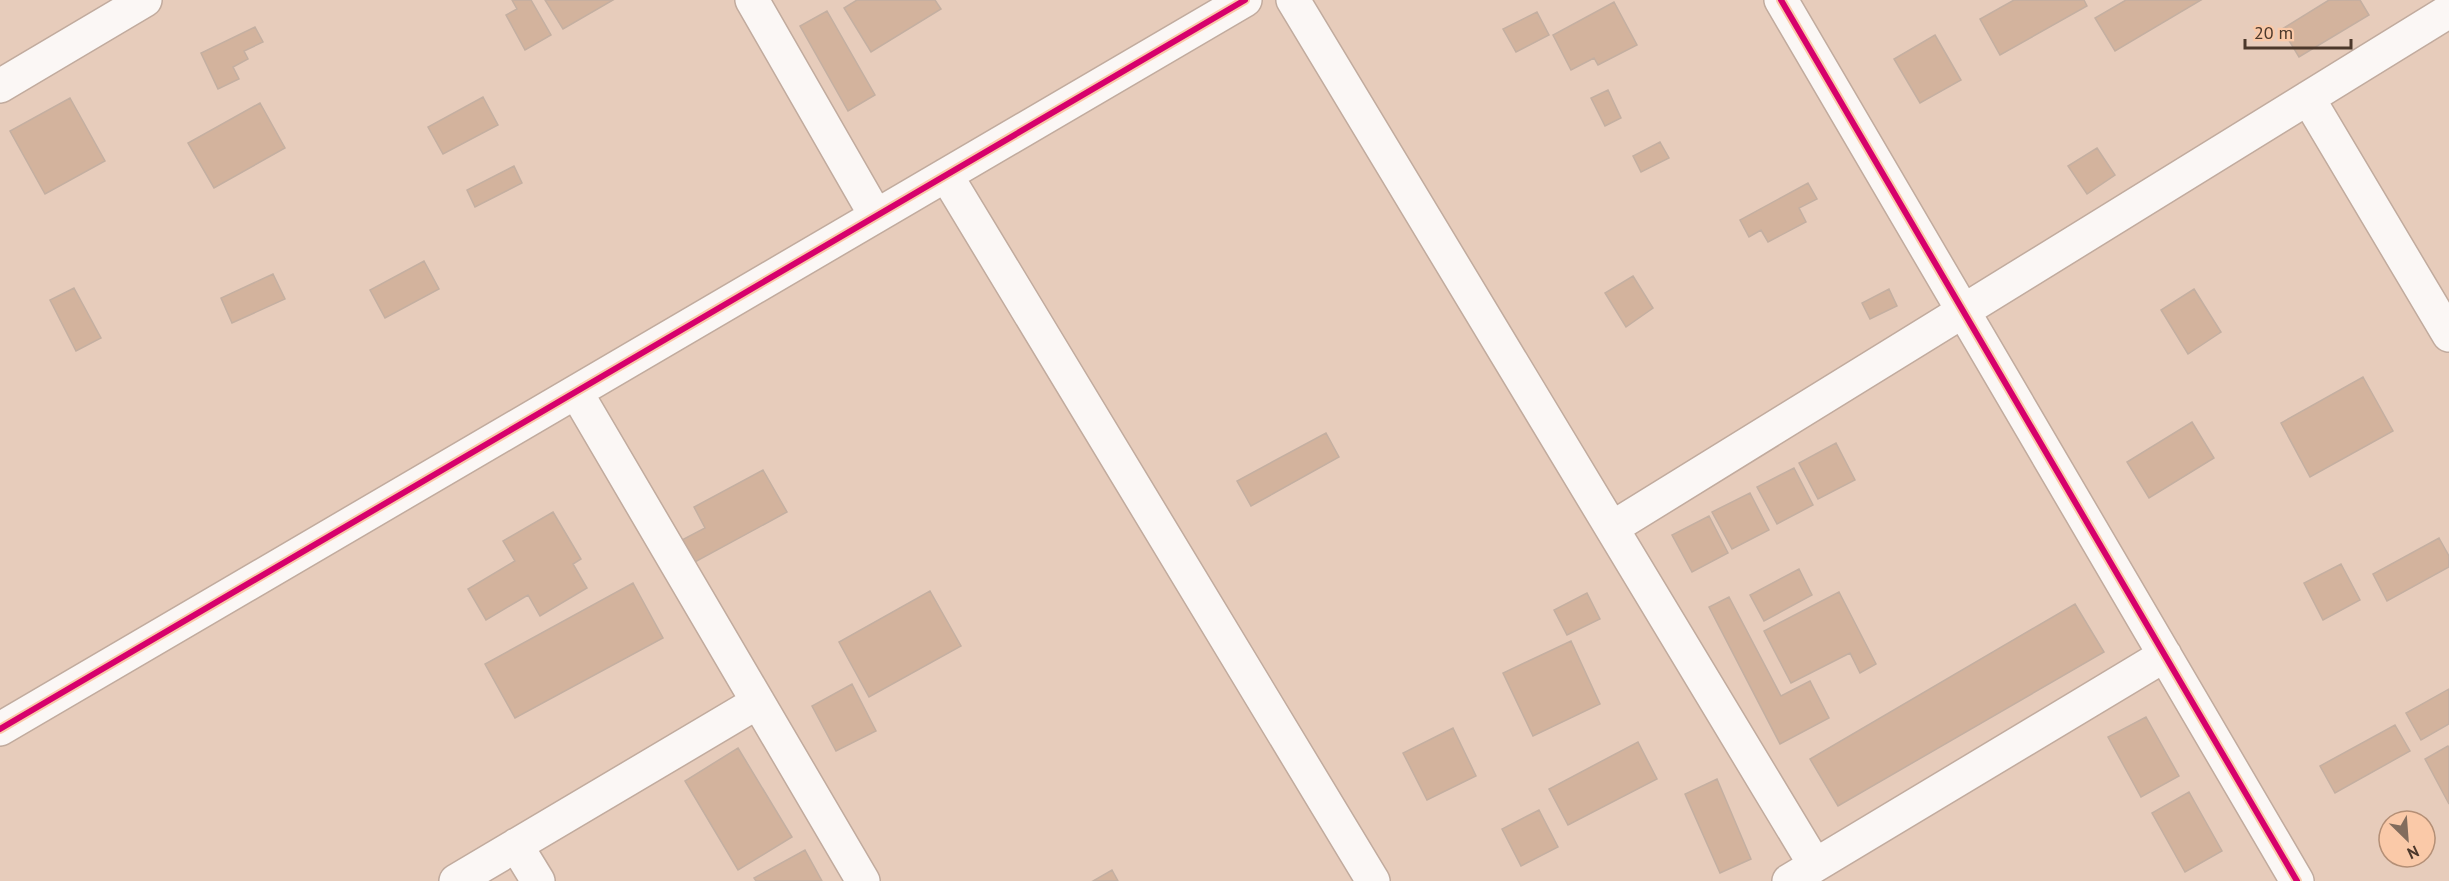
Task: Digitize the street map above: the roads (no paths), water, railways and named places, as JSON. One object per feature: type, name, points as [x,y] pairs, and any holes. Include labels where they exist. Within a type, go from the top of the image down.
[{"type":"street","points":[[0,86],[144,0]]},
{"type":"street","points":[[752,0],[876,216]]},
{"type":"street","points":[[0,729],[1245,0]]},
{"type":"street","points":[[1293,0],[1612,528],[1802,873],[2165,656]]},
{"type":"street","points":[[1781,0],[2297,881]]},
{"type":"street","points":[[1612,528],[2449,11]]},
{"type":"street","points":[[2308,98],[2449,335]]},
{"type":"street","points":[[946,175],[1373,881]]},
{"type":"street","points":[[576,392],[863,881]]},
{"type":"street","points":[[456,881],[758,702]]},
{"type":"street","points":[[516,845],[538,881]]}]
